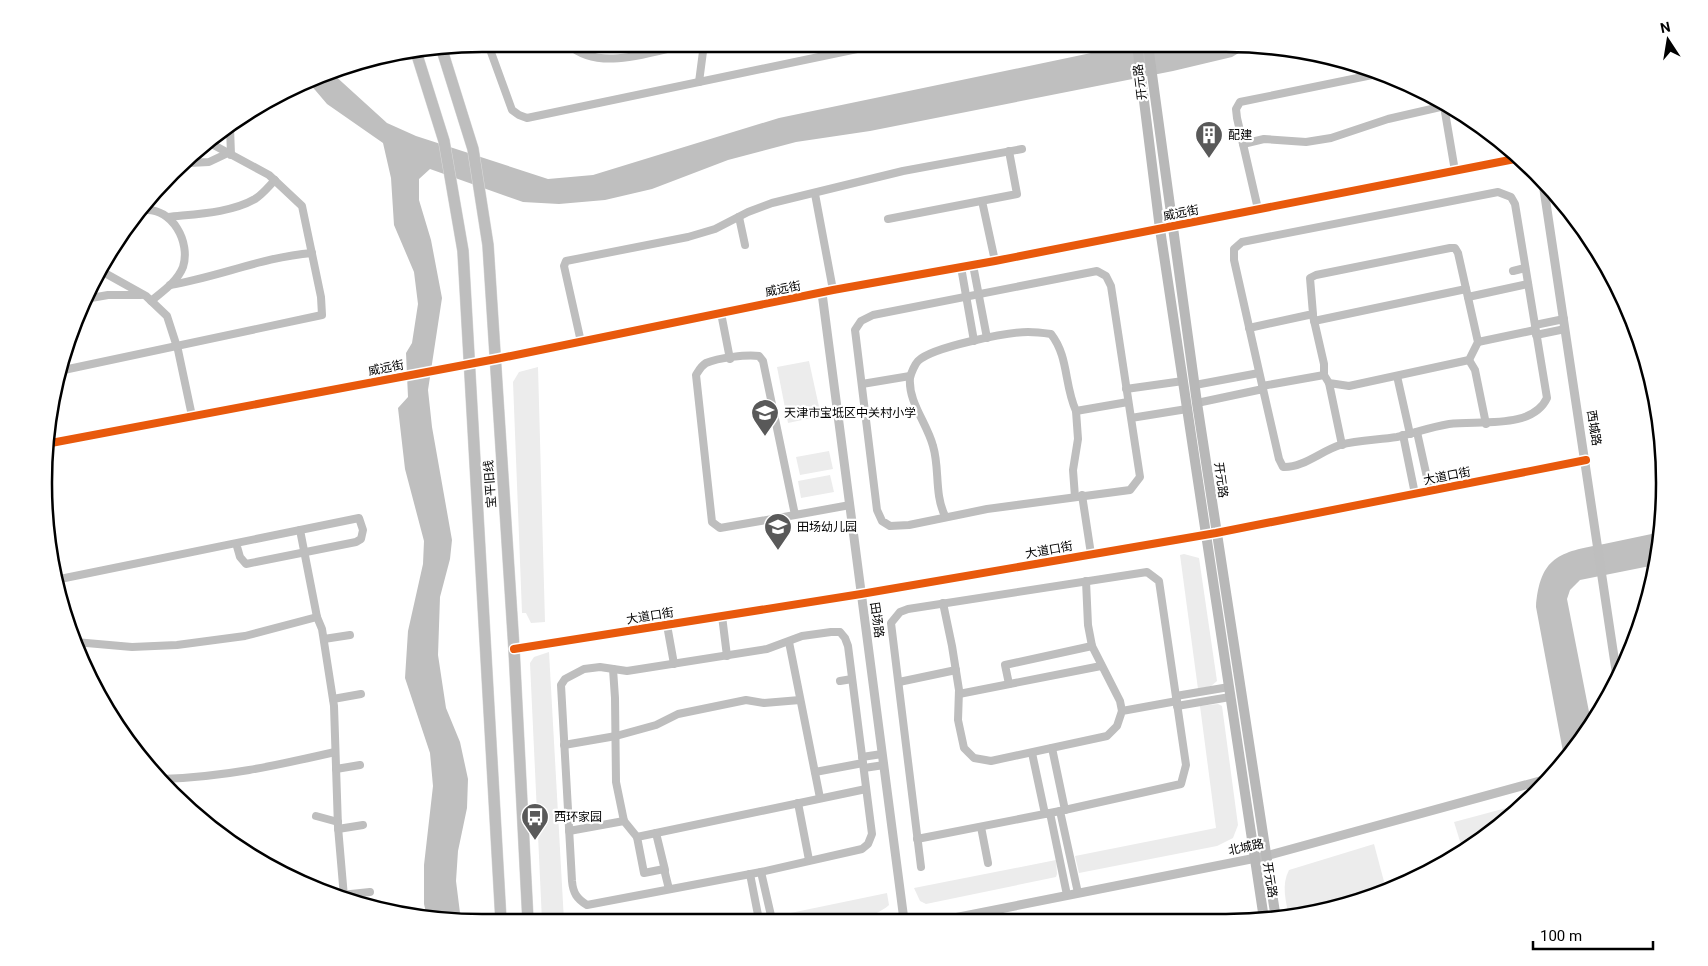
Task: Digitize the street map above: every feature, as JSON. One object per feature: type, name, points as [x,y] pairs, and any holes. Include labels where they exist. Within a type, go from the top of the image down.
[{"type":"main road","name":"开元路","points":[[1139,52],[1147,81],[1173,227],[1195,385],[1229,692],[1263,912]]},
{"type":"main road","name":"开元路","points":[[1148,52],[1147,81],[1160,228],[1187,409],[1211,534],[1275,911]]},
{"type":"main road","name":"宝平旧线","points":[[443,54],[473,149],[483,201],[496,359],[528,914]]},
{"type":"main road","name":"宝平旧线","points":[[418,58],[444,141],[463,252],[500,914]]},
{"type":"street","points":[[491,52],[512,110],[519,116],[527,118],[843,52]]},
{"type":"street","points":[[580,52],[610,60],[650,52]]},
{"type":"street","points":[[699,82],[703,52]]},
{"type":"street","points":[[1258,209],[1236,109],[1240,102],[1366,76]]},
{"type":"street","points":[[1243,144],[1264,139],[1306,142],[1332,138],[1388,119],[1436,108]]},
{"type":"street","points":[[1447,114],[1455,171]]},
{"type":"street","points":[[229,154],[230,135]]},
{"type":"street","points":[[68,369],[322,315],[302,206],[275,180],[215,146]]},
{"type":"street","points":[[581,342],[564,266],[566,261],[688,237],[715,229],[739,216],[772,203],[903,171],[1022,149]]},
{"type":"street","points":[[888,219],[1017,194],[1009,151]]},
{"type":"street","points":[[195,163],[208,162],[229,154]]},
{"type":"street","name":"威远街","points":[[54,443],[496,359],[833,290],[1173,227],[1510,160]]},
{"type":"street","points":[[168,217],[196,214],[245,204],[257,198],[275,180]]},
{"type":"street","points":[[1498,192],[1511,197],[1515,204],[1528,284],[1547,398],[1542,408],[1536,414],[1486,424],[1450,424],[1410,434],[1342,445],[1293,467],[1283,467],[1278,459],[1234,260],[1234,249],[1242,242],[1498,192]]},
{"type":"street","points":[[815,194],[833,290]]},
{"type":"street","name":"西城路","points":[[1545,195],[1615,664]]},
{"type":"street","points":[[982,201],[994,261]]},
{"type":"street","points":[[150,210],[168,217],[177,227],[184,244],[183,266],[170,285],[151,301]]},
{"type":"street","points":[[739,216],[745,245]]},
{"type":"street","points":[[1342,445],[1329,383],[1324,375],[1324,364],[1314,317],[1310,278],[1316,275],[1455,248],[1458,253],[1478,342],[1469,360]]},
{"type":"street","points":[[170,285],[196,280],[232,268],[312,253]]},
{"type":"street","points":[[973,265],[977,295],[987,338]]},
{"type":"street","points":[[961,267],[974,341]]},
{"type":"street","points":[[1514,271],[1525,268]]},
{"type":"street","points":[[1097,272],[1106,276],[1111,286],[1140,477],[1130,490],[945,516],[909,525],[890,526],[882,521],[878,510],[855,330],[861,321],[873,315],[966,297],[1097,272]]},
{"type":"street","points":[[107,274],[151,301],[167,316],[192,416]]},
{"type":"street","points":[[1249,328],[1528,284]]},
{"type":"street","name":"田场路","points":[[822,293],[903,914]]},
{"type":"street","points":[[95,297],[108,295],[142,295]]},
{"type":"street","points":[[721,313],[730,358]]},
{"type":"street","points":[[1478,342],[1535,330],[1564,319]]},
{"type":"street","points":[[1535,330],[1566,329]]},
{"type":"street","points":[[945,516],[938,498],[934,446],[914,402],[910,376],[918,361],[930,353],[987,338],[1027,332],[1051,334],[1058,342],[1065,360],[1070,397],[1076,411],[1078,439],[1073,470],[1091,554]]},
{"type":"street","points":[[795,514],[763,361],[759,356],[751,354],[707,363],[700,368],[696,375],[712,522],[720,528],[850,505]]},
{"type":"street","points":[[1469,360],[1475,370],[1486,424]]},
{"type":"street","points":[[1329,383],[1349,386],[1469,360]]},
{"type":"street","points":[[1195,385],[1259,372]]},
{"type":"street","points":[[1197,403],[1324,375]]},
{"type":"street","points":[[862,384],[910,376]]},
{"type":"street","points":[[1396,376],[1410,434],[1430,491]]},
{"type":"street","points":[[1126,389],[1183,381]]},
{"type":"street","points":[[1076,411],[1128,402]]},
{"type":"street","points":[[1131,418],[1187,409]]},
{"type":"street","points":[[1410,434],[1415,494]]},
{"type":"street","points":[[1275,444],[1284,442]]},
{"type":"street","name":"大道口街","points":[[514,649],[861,594],[1211,534],[1586,460]]},
{"type":"street","points":[[64,578],[236,543],[359,518],[362,523],[361,539],[356,542],[246,564],[240,557],[236,543]]},
{"type":"street","points":[[300,530],[317,617],[324,639],[333,699],[342,890]]},
{"type":"street","points":[[917,839],[1181,784],[1186,766],[1159,581],[1147,572],[908,609],[894,617],[891,623],[917,839],[921,868]]},
{"type":"street","points":[[943,603],[956,670],[959,694],[958,720],[964,748],[974,758],[991,761],[1107,736],[1118,726],[1122,711],[1120,702],[1092,646],[1088,625],[1086,581]]},
{"type":"street","points":[[722,616],[727,656]]},
{"type":"street","points":[[83,643],[132,647],[177,645],[245,636],[317,617]]},
{"type":"street","points":[[668,624],[674,664]]},
{"type":"street","points":[[840,632],[845,638],[848,646],[872,834],[868,844],[862,849],[761,872],[587,905],[579,900],[572,891],[561,685],[565,679],[584,668],[627,671],[767,650],[789,642],[802,636],[840,632]]},
{"type":"street","points":[[324,639],[350,635]]},
{"type":"street","points":[[789,642],[820,798]]},
{"type":"street","points":[[1009,684],[1005,665],[1092,646]]},
{"type":"street","points":[[959,694],[1101,666]]},
{"type":"street","points":[[613,669],[616,782],[624,821],[637,837],[644,873],[665,870]]},
{"type":"street","points":[[898,682],[956,670]]},
{"type":"street","points":[[840,681],[852,679]]},
{"type":"street","points":[[1122,711],[1229,692]]},
{"type":"street","points":[[333,699],[361,694]]},
{"type":"street","points":[[564,745],[616,736],[656,725],[678,714],[746,700],[764,703],[800,700]]},
{"type":"street","points":[[1052,748],[1078,893]]},
{"type":"street","points":[[171,779],[208,778],[250,772],[335,752]]},
{"type":"street","points":[[1032,753],[1067,895]]},
{"type":"street","points":[[815,772],[863,762],[882,754]]},
{"type":"street","points":[[863,762],[884,765]]},
{"type":"street","points":[[336,769],[360,765]]},
{"type":"street","name":"北城路","points":[[974,914],[1266,856],[1535,781]]},
{"type":"street","points":[[637,837],[866,789]]},
{"type":"street","points":[[798,803],[809,860]]},
{"type":"street","points":[[316,816],[338,825],[363,825]]},
{"type":"street","points":[[569,831],[624,821]]},
{"type":"street","points":[[981,827],[988,863]]},
{"type":"street","points":[[656,833],[669,889]]},
{"type":"street","points":[[761,872],[771,914]]},
{"type":"street","points":[[750,874],[758,914]]},
{"type":"street","points":[[354,894],[370,892]]},
{"type":"shaded area","points":[[1091,53],[1239,53],[1232,57],[1173,71],[870,131],[796,142],[728,160],[652,189],[605,200],[559,204],[523,202],[430,169],[419,179],[419,200],[431,240],[442,298],[428,390],[432,427],[452,540],[450,559],[440,597],[438,655],[446,708],[460,742],[468,779],[467,808],[458,851],[456,881],[460,913],[425,910],[424,865],[433,786],[430,753],[405,678],[408,631],[423,564],[424,541],[405,469],[398,408],[408,397],[406,353],[412,343],[418,304],[414,272],[394,225],[391,178],[383,143],[327,104],[313,87],[337,78],[387,123],[416,136],[548,179],[593,175],[779,118]]},
{"type":"shaded area","points":[[809,361],[821,416],[788,423],[777,367]]},
{"type":"shaded area","points":[[538,367],[545,622],[531,623],[526,613],[522,613],[513,382],[519,372]]},
{"type":"shaded area","points":[[829,451],[833,469],[800,475],[796,457]]},
{"type":"shaded area","points":[[830,475],[834,492],[801,498],[798,481]]},
{"type":"shaded area","points":[[1653,534],[1647,567],[1580,580],[1570,590],[1567,599],[1589,712],[1563,750],[1536,607],[1538,590],[1547,567],[1555,560],[1564,554]]},
{"type":"shaded area","points":[[1184,554],[1199,558],[1217,681],[1211,686],[1198,689],[1180,555]]},
{"type":"shaded area","points":[[549,652],[564,914],[542,914],[530,663],[534,657]]},
{"type":"shaded area","points":[[1218,704],[1222,706],[1238,825],[1233,838],[1217,846],[1079,873],[1075,856],[1216,828],[1200,706]]},
{"type":"shaded area","points":[[1508,807],[1461,843],[1454,822]]},
{"type":"shaded area","points":[[1374,844],[1384,883],[1336,899],[1288,909],[1285,881],[1289,870]]},
{"type":"shaded area","points":[[1056,860],[1056,877],[926,904],[920,901],[914,888]]},
{"type":"shaded area","points":[[887,893],[889,905],[874,914],[786,914]]},
{"type":"cycle path","points":[[54,442],[496,359],[833,290],[995,261],[1510,160]]},
{"type":"cycle path","points":[[514,649],[861,594],[1216,533],[1586,460]]},
{"type":"place","name":"配建","points":[[1209,159]]},
{"type":"place","name":"天津市宝坻区中关村小学","points":[[765,437]]},
{"type":"place","name":"田场幼儿园","points":[[778,551]]},
{"type":"place","name":"西环家园","points":[[535,841]]}]
